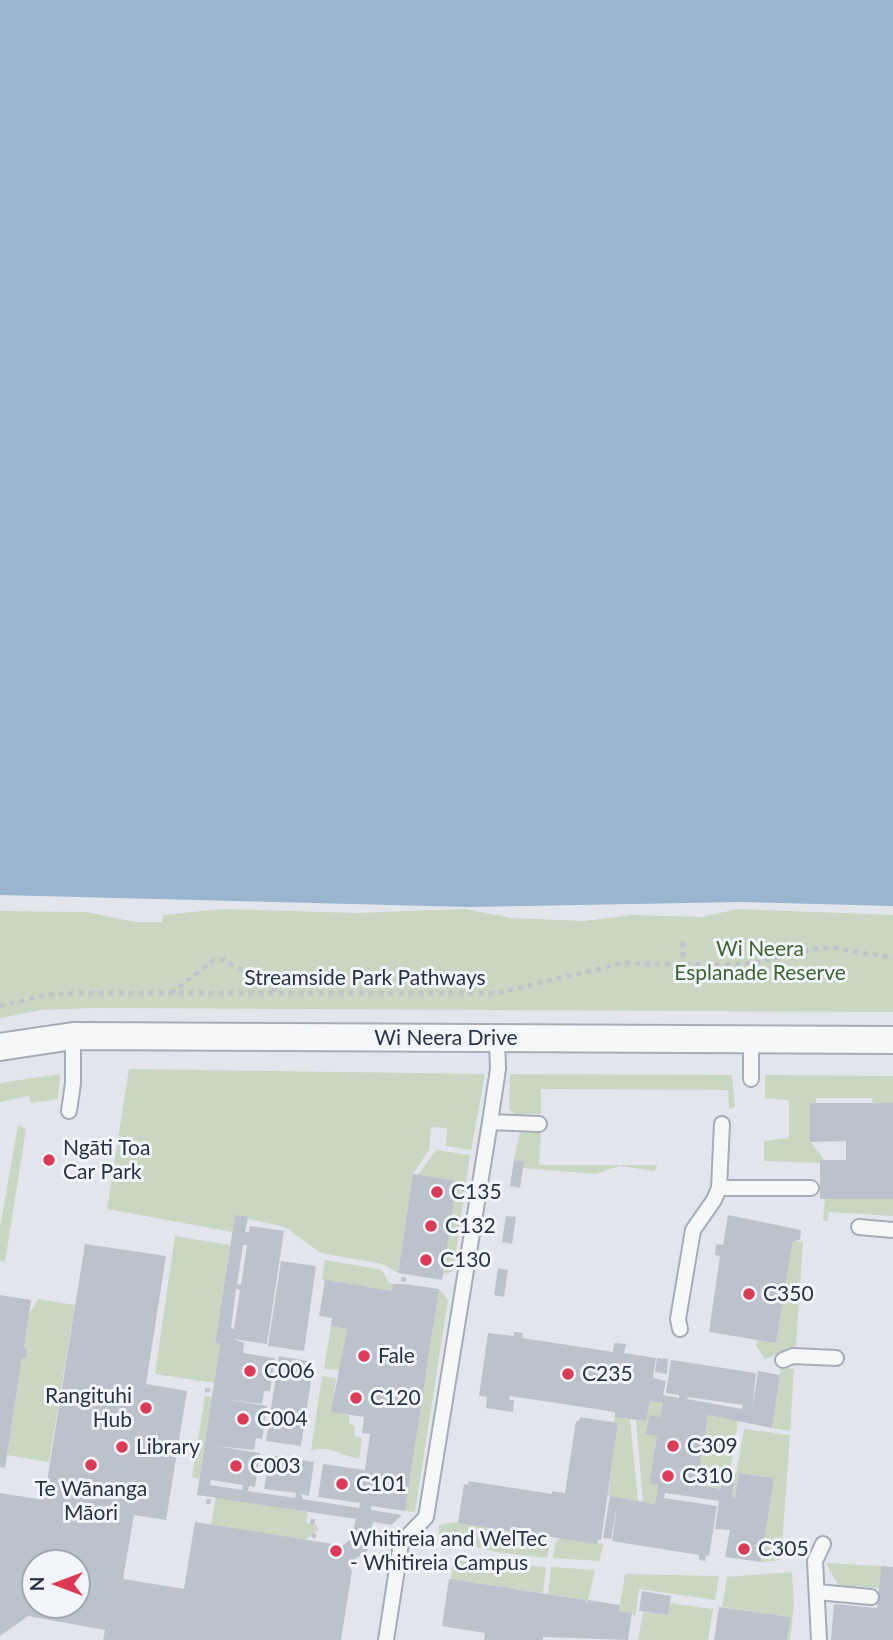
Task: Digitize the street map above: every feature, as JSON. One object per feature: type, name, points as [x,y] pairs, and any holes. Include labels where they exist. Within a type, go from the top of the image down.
[{"type":"street","name":"Wi Neera Drive","points":[[0,1046],[73,1036],[893,1040]]},
{"type":"lane","points":[[69,1111],[73,1083],[73,1036]]},
{"type":"lane","points":[[386,1640],[401,1543],[426,1517],[498,1069],[497,1038]]},
{"type":"lane","points":[[751,1039],[751,1079]]},
{"type":"lane","points":[[490,1122],[539,1124]]},
{"type":"lane","points":[[680,1329],[678,1319],[693,1230],[715,1200],[719,1188],[722,1124]]},
{"type":"lane","points":[[719,1188],[811,1188]]},
{"type":"lane","points":[[859,1227],[893,1230]]},
{"type":"lane","points":[[783,1360],[793,1356],[836,1358]]},
{"type":"lane","points":[[818,1640],[815,1561],[823,1544]]},
{"type":"lane","points":[[817,1592],[871,1597]]},
{"type":"path","points":[[683,942],[683,964]]},
{"type":"path","name":"Streamside Park Pathways","points":[[0,1006],[66,994],[497,993],[623,963],[761,962],[813,949],[834,948],[893,958]]},
{"type":"path","points":[[170,993],[214,960],[223,960],[283,993]]},
{"type":"path","points":[[205,1390],[213,1391]]},
{"type":"path","points":[[208,1504],[209,1497]]},
{"type":"path","points":[[312,1524],[314,1515]]},
{"type":"green space","name":"Wi Neera Esplanade Reserve","points":[[223,909],[358,913],[465,909],[512,918],[584,921],[633,915],[701,917],[738,909],[893,915],[893,1012],[94,1008],[41,1010],[0,1018],[0,911],[86,912],[135,922],[162,922],[163,915]]},
{"type":"green space","points":[[129,1069],[485,1074],[471,1150],[446,1146],[447,1128],[431,1127],[429,1150],[413,1174],[398,1273],[383,1264],[321,1253],[285,1227],[235,1216],[232,1232],[107,1209]]},
{"type":"green space","points":[[60,1074],[58,1099],[31,1103],[29,1096],[0,1102],[0,1083]]},
{"type":"green space","points":[[510,1074],[732,1075],[735,1107],[729,1109],[728,1090],[541,1089],[541,1114],[515,1114],[509,1109]]},
{"type":"green space","points":[[765,1075],[893,1076],[893,1103],[873,1103],[872,1098],[816,1098],[816,1103],[810,1104],[810,1141],[824,1160],[820,1163],[764,1161],[764,1141],[789,1138],[789,1100],[765,1098]]},
{"type":"green space","points":[[18,1125],[26,1129],[5,1262],[0,1261],[0,1228]]},
{"type":"green space","points":[[520,1132],[541,1133],[539,1165],[657,1165],[655,1171],[619,1166],[596,1174],[523,1168],[524,1161],[514,1160]]},
{"type":"green space","points":[[436,1150],[470,1155],[453,1271],[442,1275],[457,1181],[418,1175]]},
{"type":"green space","points":[[825,1199],[893,1199],[893,1216],[829,1212],[828,1221],[823,1221]]},
{"type":"green space","points":[[175,1236],[230,1245],[215,1343],[220,1344],[214,1383],[155,1374]]},
{"type":"green space","points":[[793,1241],[803,1242],[796,1346],[765,1359],[756,1346],[757,1340],[776,1343]]},
{"type":"green space","points":[[325,1260],[382,1270],[388,1282],[393,1284],[392,1291],[322,1280]]},
{"type":"green space","points":[[439,1289],[448,1300],[415,1512],[405,1511]]},
{"type":"green space","points":[[38,1299],[75,1305],[49,1462],[7,1455],[22,1357],[26,1357],[27,1349],[24,1348],[29,1314]]},
{"type":"green space","points":[[331,1326],[347,1329],[341,1370],[324,1369]]},
{"type":"green space","points":[[781,1367],[794,1369],[790,1431],[772,1428]]},
{"type":"green space","points":[[322,1376],[336,1378],[332,1411],[349,1415],[349,1423],[355,1426],[354,1436],[362,1438],[359,1459],[323,1449],[311,1451]]},
{"type":"green space","points":[[205,1396],[212,1397],[199,1479],[192,1477]]},
{"type":"green space","points":[[650,1401],[663,1403],[660,1417],[649,1416],[646,1434],[657,1436],[649,1483],[658,1485],[655,1504],[643,1502],[636,1420],[646,1421]]},
{"type":"green space","points":[[708,1415],[738,1420],[730,1473],[724,1472],[721,1489],[697,1485]]},
{"type":"green space","points":[[615,1417],[630,1419],[638,1501],[608,1496],[618,1423],[614,1422]]},
{"type":"green space","points":[[744,1429],[790,1435],[781,1560],[761,1562],[774,1478],[739,1473],[735,1498],[732,1497]]},
{"type":"green space","points":[[216,1497],[308,1512],[306,1523],[317,1525],[318,1530],[305,1540],[211,1525]]},
{"type":"green space","points":[[458,1522],[544,1536],[550,1544],[547,1558],[495,1552],[439,1536],[439,1525]]},
{"type":"green space","points":[[560,1538],[604,1544],[599,1561],[553,1558],[555,1544]]},
{"type":"green space","points":[[453,1560],[546,1567],[543,1593],[451,1580]]},
{"type":"green space","points":[[826,1563],[881,1566],[879,1588],[838,1585]]},
{"type":"green space","points":[[551,1567],[595,1570],[587,1604],[585,1600],[548,1594]]},
{"type":"green space","points":[[792,1572],[794,1603],[790,1640],[787,1640],[791,1617],[722,1607],[727,1577]]},
{"type":"green space","points":[[625,1574],[719,1576],[715,1600],[639,1589],[635,1617],[632,1613],[619,1611]]},
{"type":"green space","points":[[670,1603],[713,1609],[708,1640],[638,1640],[643,1612],[667,1615]]},
{"type":"water","points":[[0,0],[893,0],[893,906],[741,902],[469,907],[0,895]]},
{"type":"building","points":[[810,1103],[893,1103],[893,1199],[820,1199],[820,1160],[846,1160],[846,1141],[810,1142]]},
{"type":"building","points":[[514,1160],[524,1161],[520,1188],[510,1186]]},
{"type":"building","points":[[413,1174],[457,1181],[442,1280],[398,1273]]},
{"type":"building","points":[[235,1215],[248,1217],[245,1232],[249,1232],[250,1226],[284,1231],[267,1344],[233,1339],[244,1343],[243,1353],[275,1358],[270,1391],[264,1391],[262,1404],[223,1399],[267,1406],[262,1439],[256,1438],[254,1450],[216,1446],[260,1453],[255,1487],[249,1486],[248,1491],[295,1498],[296,1493],[264,1489],[270,1455],[314,1462],[309,1496],[302,1494],[302,1499],[359,1508],[360,1503],[318,1497],[323,1464],[365,1470],[370,1434],[362,1433],[364,1417],[331,1412],[347,1329],[331,1326],[332,1318],[319,1316],[325,1280],[392,1291],[393,1284],[439,1289],[405,1511],[371,1506],[371,1510],[402,1515],[391,1525],[373,1522],[368,1550],[348,1564],[352,1571],[341,1640],[103,1640],[105,1630],[44,1619],[91,1619],[91,1549],[21,1549],[21,1619],[24,1619],[0,1636],[0,1493],[44,1500],[85,1244],[166,1256],[146,1384],[187,1391],[166,1520],[134,1515],[123,1579],[184,1589],[195,1522],[333,1544],[338,1549],[351,1539],[356,1519],[197,1495],[220,1344],[215,1343]],"holes":[[[243,1245],[247,1245],[241,1285],[237,1284]],[[236,1289],[240,1290],[234,1329],[231,1328]],[[211,1480],[243,1485],[242,1490],[210,1485]]]},
{"type":"building","name":"C350","points":[[728,1215],[801,1230],[800,1240],[793,1241],[776,1343],[709,1332],[720,1256],[715,1255],[716,1244],[723,1245]]},
{"type":"building","points":[[506,1216],[516,1217],[512,1244],[502,1242]]},
{"type":"building","points":[[281,1261],[316,1266],[304,1351],[268,1346]]},
{"type":"building","points":[[498,1268],[508,1270],[504,1297],[494,1295]]},
{"type":"building","points":[[0,1295],[31,1300],[24,1348],[27,1349],[26,1358],[22,1357],[5,1468],[0,1467]]},
{"type":"building","points":[[514,1332],[523,1333],[522,1338],[613,1352],[614,1343],[626,1344],[624,1353],[656,1358],[653,1378],[666,1381],[663,1395],[679,1398],[679,1395],[666,1393],[671,1360],[756,1373],[752,1409],[758,1371],[780,1375],[772,1428],[708,1415],[697,1485],[721,1489],[724,1472],[736,1474],[732,1497],[735,1498],[739,1473],[774,1478],[761,1562],[725,1557],[730,1530],[715,1529],[719,1501],[694,1497],[665,1493],[664,1498],[717,1506],[709,1556],[706,1555],[705,1561],[699,1560],[699,1555],[612,1541],[617,1504],[611,1539],[603,1538],[610,1496],[655,1504],[658,1485],[649,1484],[657,1436],[646,1434],[649,1415],[660,1417],[663,1403],[650,1401],[646,1421],[615,1417],[615,1412],[510,1396],[509,1400],[514,1400],[513,1412],[486,1408],[487,1397],[479,1396],[488,1333],[514,1336]],"holes":[[[688,1397],[743,1405],[742,1409],[687,1399]]]},
{"type":"building","points":[[279,1356],[314,1362],[301,1446],[266,1441]]},
{"type":"building","points":[[657,1358],[668,1359],[667,1374],[655,1372]]},
{"type":"building","points":[[580,1417],[618,1423],[601,1540],[598,1540],[597,1544],[458,1523],[464,1484],[468,1485],[468,1481],[552,1494],[552,1491],[565,1493],[576,1421],[579,1421]]},
{"type":"building","points":[[881,1566],[893,1567],[893,1640],[831,1640],[834,1604],[877,1608]]},
{"type":"building","points":[[449,1579],[586,1600],[587,1604],[588,1600],[620,1605],[619,1611],[632,1613],[628,1640],[543,1637],[543,1640],[484,1640],[485,1633],[442,1626]]},
{"type":"building","points":[[642,1591],[671,1596],[668,1615],[639,1611]]},
{"type":"building","points":[[719,1607],[791,1617],[787,1640],[714,1640]]},
{"type":"place","name":"Ngāti Toa Car Park","points":[[49,1160]]},
{"type":"place","name":"C135","points":[[437,1192]]},
{"type":"place","name":"C132","points":[[431,1226]]},
{"type":"place","name":"C130","points":[[426,1260]]},
{"type":"place","name":"C350","points":[[749,1294]]},
{"type":"place","name":"Fale","points":[[364,1356]]},
{"type":"place","name":"C006","points":[[250,1371]]},
{"type":"place","name":"C235","points":[[568,1374]]},
{"type":"place","name":"C120","points":[[356,1398]]},
{"type":"place","name":"Rangituhi Hub","points":[[146,1408]]},
{"type":"place","name":"C004","points":[[243,1419]]},
{"type":"place","name":"C309","points":[[673,1446]]},
{"type":"place","name":"Library","points":[[122,1447]]},
{"type":"place","name":"Te Wānanga Māori","points":[[91,1465]]},
{"type":"place","name":"C003","points":[[236,1466]]},
{"type":"place","name":"C310","points":[[668,1476]]},
{"type":"place","name":"C101","points":[[342,1484]]},
{"type":"place","name":"C305","points":[[744,1549]]},
{"type":"place","name":"Whitireia and WelTec - Whitireia Campus","points":[[336,1551]]}]
